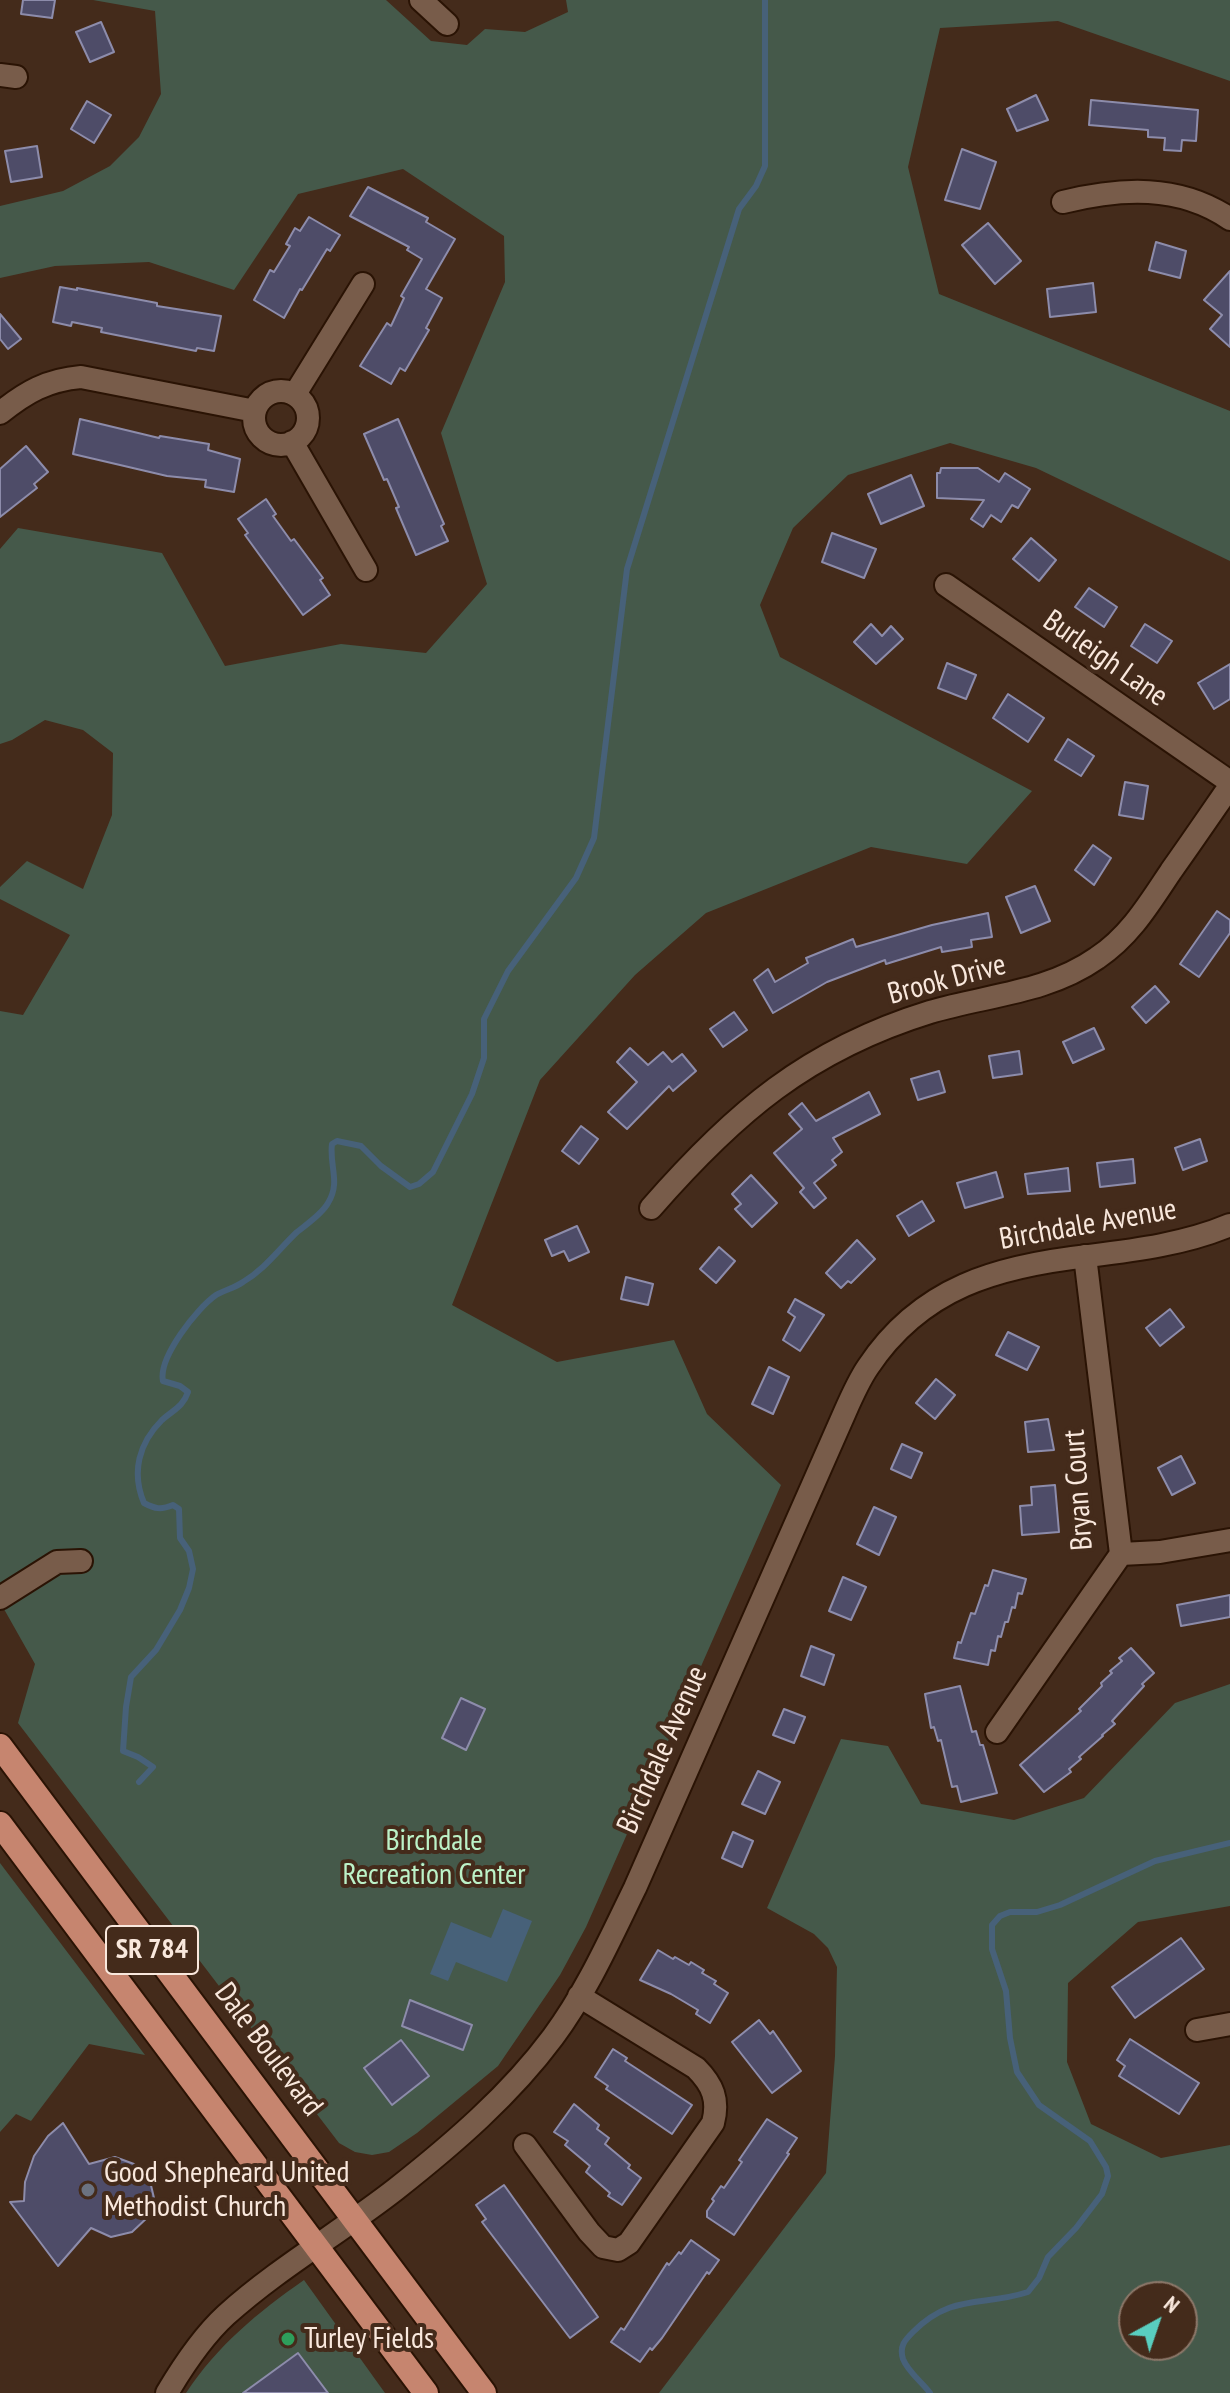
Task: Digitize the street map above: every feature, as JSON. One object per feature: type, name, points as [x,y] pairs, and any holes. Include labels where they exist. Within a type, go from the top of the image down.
[{"type":"main road","name":"Dale Boulevard","points":[[0,1746],[484,2393]]},
{"type":"main road","name":"SR 784","points":[[0,1824],[426,2393]]},
{"type":"street","points":[[421,0],[447,24]]},
{"type":"street","points":[[1063,202],[1096,194],[1129,191],[1163,193],[1205,204],[1230,219]]},
{"type":"street","points":[[295,394],[363,284]]},
{"type":"street","points":[[0,413],[40,385],[81,377],[255,411]]},
{"type":"street","points":[[270,393],[295,394],[308,415],[304,431],[292,442],[275,444],[261,435],[254,419],[255,411],[270,393]]},
{"type":"street","points":[[292,442],[366,570]]},
{"type":"street","name":"Burleigh Lane","points":[[946,585],[1230,784]]},
{"type":"street","name":"Brook Drive","points":[[651,1208],[735,1119],[773,1089],[849,1043],[903,1020],[959,1003],[1040,986],[1063,978],[1096,959],[1133,927],[1230,784]]},
{"type":"street","name":"Birchdale Avenue","points":[[167,2393],[187,2361],[224,2317],[398,2188],[493,2105],[528,2069],[579,1996],[638,1881],[866,1369],[895,1333],[925,1307],[959,1286],[989,1273],[1021,1265],[1173,1243],[1230,1225]]},
{"type":"street","name":"Bryan Court","points":[[997,1732],[1121,1554],[1085,1256]]},
{"type":"street","points":[[1121,1554],[1160,1552],[1230,1540]]},
{"type":"street","points":[[0,1598],[57,1562],[81,1561]]},
{"type":"street","points":[[525,2145],[589,2232],[603,2247],[618,2250],[629,2243],[713,2123],[715,2096],[710,2083],[696,2068],[579,1996]]},
{"type":"street","points":[[1197,2030],[1230,2024]]},
{"type":"green space","name":"Birchdale Recreation Center","points":[[93,0],[386,0],[431,41],[467,45],[485,29],[525,32],[568,12],[566,0],[1230,0],[1230,81],[1058,21],[940,28],[908,167],[939,294],[1230,411],[1230,561],[1036,468],[950,443],[848,475],[793,528],[760,605],[780,657],[1032,791],[967,864],[871,847],[706,913],[635,975],[540,1080],[452,1305],[557,1362],[674,1340],[707,1414],[781,1485],[586,1927],[560,1975],[498,2066],[417,2133],[389,2152],[372,2155],[355,2152],[339,2143],[18,1723],[35,1664],[0,1602],[0,1011],[23,1015],[70,935],[0,899],[0,887],[27,861],[83,889],[112,815],[113,753],[83,730],[45,720],[0,744],[0,549],[18,528],[162,553],[225,666],[341,644],[426,653],[487,584],[441,433],[505,282],[504,236],[403,169],[298,194],[234,290],[149,262],[55,266],[0,278],[0,206],[63,191],[110,166],[139,137],[161,94],[155,11]]},
{"type":"green space","points":[[1230,1684],[1230,1906],[1138,1922],[1068,1983],[1067,2062],[1091,2124],[1161,2158],[1230,2145],[1230,2393],[659,2393],[826,2173],[835,2056],[837,1967],[828,1948],[814,1934],[767,1908],[841,1739],[888,1746],[921,1804],[1014,1820],[1084,1798],[1175,1703]]},
{"type":"green space","points":[[0,1863],[145,2055],[89,2044],[31,2121],[16,2114],[0,2132]]},
{"type":"green space","name":"Turley Fields","points":[[304,2280],[385,2393],[186,2393],[211,2360],[239,2331]]},
{"type":"water","points":[[503,1909],[532,1921],[507,1982],[456,1962],[448,1981],[430,1974],[451,1922],[491,1938]]},
{"type":"building","points":[[23,0],[55,0],[52,18],[21,14]]},
{"type":"building","points":[[101,22],[114,52],[90,62],[76,32]]},
{"type":"building","points":[[1036,95],[1048,120],[1017,131],[1007,109]]},
{"type":"building","points":[[1091,100],[1198,110],[1196,141],[1182,140],[1181,151],[1164,150],[1165,138],[1148,137],[1148,130],[1089,125]]},
{"type":"building","points":[[87,101],[111,115],[94,143],[71,129]]},
{"type":"building","points":[[37,146],[42,177],[11,182],[5,151]]},
{"type":"building","points":[[962,149],[996,162],[980,209],[945,200]]},
{"type":"building","points":[[368,187],[428,218],[426,222],[455,239],[426,289],[442,298],[426,328],[429,330],[405,371],[400,368],[391,384],[360,366],[387,323],[391,326],[404,298],[401,296],[422,259],[407,250],[409,247],[350,216]]},
{"type":"building","points":[[309,217],[340,235],[300,289],[284,318],[254,300],[270,270],[274,272],[290,246],[286,244],[295,228],[300,231]]},
{"type":"building","points":[[988,223],[1021,261],[995,284],[962,245]]},
{"type":"building","points":[[1156,242],[1186,251],[1180,278],[1149,270]]},
{"type":"building","points":[[1230,271],[1230,347],[1210,329],[1222,315],[1204,300]]},
{"type":"building","points":[[1093,283],[1096,312],[1050,317],[1047,289]]},
{"type":"building","points":[[60,287],[221,316],[214,351],[197,348],[196,351],[101,332],[102,328],[72,322],[71,326],[53,322]]},
{"type":"building","points":[[0,314],[21,339],[8,349],[0,339]]},
{"type":"building","points":[[80,419],[159,438],[209,444],[208,450],[240,459],[234,492],[205,487],[206,480],[167,476],[73,454]]},
{"type":"building","points":[[398,419],[444,524],[441,526],[448,541],[416,555],[387,479],[384,480],[364,434]]},
{"type":"building","points":[[26,446],[48,472],[34,484],[37,488],[0,517],[0,469]]},
{"type":"building","points":[[941,468],[978,468],[999,482],[1005,473],[1030,489],[1018,508],[1012,505],[1001,522],[991,515],[983,527],[971,519],[984,500],[937,498],[937,473]]},
{"type":"building","points":[[911,475],[924,506],[881,524],[868,494]]},
{"type":"building","points":[[266,499],[276,514],[273,516],[291,541],[294,539],[323,578],[320,580],[330,595],[303,615],[245,535],[248,533],[238,519]]},
{"type":"building","points":[[832,533],[876,549],[864,578],[822,562]]},
{"type":"building","points":[[1031,538],[1056,560],[1039,581],[1013,559]]},
{"type":"building","points":[[1089,588],[1117,607],[1104,627],[1075,607]]},
{"type":"building","points":[[871,624],[882,636],[891,626],[903,639],[876,664],[854,642]]},
{"type":"building","points":[[1145,624],[1172,641],[1157,663],[1131,646]]},
{"type":"building","points":[[947,663],[976,675],[966,699],[938,688]]},
{"type":"building","points":[[1230,664],[1230,699],[1214,709],[1198,683]]},
{"type":"building","points":[[1008,694],[1044,718],[1028,742],[993,718]]},
{"type":"building","points":[[1068,739],[1094,756],[1081,776],[1055,760]]},
{"type":"building","points":[[1125,782],[1148,786],[1143,819],[1119,815]]},
{"type":"building","points":[[1093,845],[1111,858],[1094,885],[1075,870]]},
{"type":"building","points":[[1035,886],[1050,921],[1021,933],[1006,897]]},
{"type":"building","points":[[1217,911],[1230,920],[1230,933],[1199,977],[1180,964]]},
{"type":"building","points":[[988,913],[992,937],[971,940],[972,947],[942,952],[941,947],[886,964],[885,960],[827,982],[773,1013],[754,980],[768,969],[775,982],[808,963],[806,958],[853,939],[856,947]]},
{"type":"building","points":[[1155,986],[1169,1002],[1146,1023],[1132,1007]]},
{"type":"building","points":[[734,1012],[747,1030],[723,1047],[710,1029]]},
{"type":"building","points":[[1094,1028],[1104,1049],[1073,1063],[1063,1042]]},
{"type":"building","points":[[630,1048],[648,1065],[663,1052],[672,1062],[682,1054],[696,1071],[673,1091],[669,1086],[627,1129],[608,1112],[637,1082],[617,1062]]},
{"type":"building","points":[[1019,1051],[1022,1074],[993,1078],[989,1056]]},
{"type":"building","points":[[939,1071],[945,1092],[918,1100],[911,1079]]},
{"type":"building","points":[[869,1092],[880,1114],[833,1138],[842,1152],[832,1160],[836,1165],[814,1183],[826,1198],[814,1208],[800,1192],[804,1188],[774,1153],[802,1129],[789,1114],[802,1103],[816,1121]]},
{"type":"building","points":[[581,1126],[598,1139],[579,1164],[562,1151]]},
{"type":"building","points":[[1200,1139],[1207,1161],[1183,1170],[1175,1148]]},
{"type":"building","points":[[1133,1159],[1135,1183],[1100,1187],[1097,1163]]},
{"type":"building","points":[[1068,1168],[1070,1191],[1028,1194],[1025,1174]]},
{"type":"building","points":[[996,1172],[1003,1197],[965,1208],[957,1183]]},
{"type":"building","points":[[751,1175],[777,1203],[752,1227],[735,1209],[741,1204],[732,1194]]},
{"type":"building","points":[[922,1201],[934,1221],[909,1236],[897,1216]]},
{"type":"building","points":[[577,1226],[589,1252],[569,1261],[564,1251],[552,1256],[545,1240]]},
{"type":"building","points":[[857,1240],[875,1259],[851,1283],[848,1281],[841,1288],[826,1273]]},
{"type":"building","points":[[719,1247],[735,1261],[716,1283],[700,1269]]},
{"type":"building","points":[[626,1277],[653,1284],[648,1305],[621,1299]]},
{"type":"building","points":[[795,1299],[824,1315],[800,1351],[783,1340],[795,1317],[788,1312]]},
{"type":"building","points":[[1170,1309],[1184,1327],[1160,1346],[1146,1328]]},
{"type":"building","points":[[1008,1332],[1039,1347],[1027,1370],[996,1355]]},
{"type":"building","points":[[769,1367],[789,1377],[773,1414],[752,1404]]},
{"type":"building","points":[[936,1379],[955,1395],[935,1419],[916,1403]]},
{"type":"building","points":[[1048,1419],[1054,1450],[1028,1452],[1025,1422]]},
{"type":"building","points":[[902,1444],[922,1453],[911,1478],[891,1469]]},
{"type":"building","points":[[1181,1456],[1195,1483],[1172,1495],[1158,1468]]},
{"type":"building","points":[[1055,1485],[1059,1532],[1022,1535],[1020,1506],[1032,1505],[1031,1487]]},
{"type":"building","points":[[874,1507],[896,1517],[879,1555],[857,1544]]},
{"type":"building","points":[[993,1570],[1026,1579],[1022,1594],[1018,1593],[1015,1608],[1012,1607],[1001,1637],[998,1636],[995,1651],[991,1650],[988,1665],[954,1658],[958,1642],[961,1643],[971,1613],[975,1614]]},
{"type":"building","points":[[843,1577],[866,1587],[851,1620],[829,1611]]},
{"type":"building","points":[[1230,1595],[1230,1617],[1181,1626],[1177,1605]]},
{"type":"building","points":[[811,1646],[834,1655],[824,1685],[801,1676]]},
{"type":"building","points":[[1131,1648],[1154,1673],[1112,1721],[1115,1724],[1079,1757],[1081,1759],[1069,1769],[1071,1772],[1044,1792],[1020,1765],[1081,1711],[1079,1709],[1112,1673],[1110,1671],[1122,1661],[1119,1658]]},
{"type":"building","points":[[960,1686],[972,1732],[976,1731],[980,1745],[983,1745],[997,1793],[961,1802],[957,1786],[952,1787],[941,1740],[938,1741],[934,1727],[931,1728],[925,1694]]},
{"type":"building","points":[[461,1698],[485,1709],[466,1750],[442,1738]]},
{"type":"building","points":[[784,1709],[805,1717],[794,1743],[773,1735]]},
{"type":"building","points":[[758,1771],[780,1782],[765,1814],[742,1804]]},
{"type":"building","points":[[733,1832],[753,1841],[742,1867],[722,1858]]},
{"type":"building","points":[[1181,1938],[1204,1969],[1135,2018],[1112,1987]]},
{"type":"building","points":[[658,1950],[689,1965],[691,1962],[728,1993],[710,2023],[696,2014],[698,2010],[640,1980]]},
{"type":"building","points":[[410,2000],[472,2025],[463,2050],[402,2026]]},
{"type":"building","points":[[759,2020],[770,2034],[773,2031],[801,2071],[772,2093],[732,2042]]},
{"type":"building","points":[[1130,2039],[1199,2083],[1179,2114],[1119,2076],[1125,2066],[1117,2060]]},
{"type":"building","points":[[401,2040],[429,2076],[392,2105],[364,2068]]},
{"type":"building","points":[[613,2049],[627,2058],[625,2061],[692,2105],[672,2134],[606,2089],[608,2086],[595,2077]]},
{"type":"building","points":[[574,2104],[599,2125],[597,2129],[609,2138],[605,2144],[641,2178],[622,2205],[608,2196],[610,2193],[586,2172],[590,2166],[565,2145],[568,2141],[554,2132]]},
{"type":"building","points":[[767,2119],[797,2138],[734,2235],[707,2217],[707,2211],[721,2186],[724,2188],[742,2162],[739,2160]]},
{"type":"building","name":"Good Shepheard United Methodist Church","points":[[63,2123],[89,2164],[115,2157],[134,2164],[149,2177],[154,2198],[148,2217],[132,2232],[111,2237],[91,2228],[58,2266],[10,2202],[24,2201],[25,2182],[34,2156],[48,2136]]},
{"type":"building","points":[[504,2185],[598,2317],[570,2338],[482,2222],[486,2219],[476,2205]]},
{"type":"building","points":[[691,2240],[719,2260],[709,2274],[707,2272],[662,2338],[640,2362],[611,2342],[621,2328],[624,2330],[667,2263],[669,2265],[679,2252],[681,2254]]},
{"type":"building","points":[[298,2353],[328,2393],[243,2393]]},
{"type":"waterway","points":[[139,1782],[153,1767],[123,1751],[131,1677],[156,1650],[180,1610],[193,1569],[189,1551],[180,1538],[179,1509],[173,1505],[158,1508],[144,1503],[138,1480],[140,1458],[148,1438],[162,1420],[180,1405],[188,1392],[163,1381],[166,1360],[190,1322],[208,1301],[258,1271],[325,1207],[334,1188],[332,1144],[337,1141],[361,1146],[381,1166],[410,1187],[419,1184],[433,1172],[472,1094],[484,1058],[484,1019],[508,971],[576,878],[594,838],[627,569],[739,209],[756,186],[765,166],[765,0]]},
{"type":"waterway","points":[[930,2393],[905,2364],[902,2347],[908,2338],[927,2320],[954,2306],[1028,2292],[1039,2278],[1048,2257],[1102,2194],[1108,2176],[1090,2141],[1039,2105],[1017,2072],[1006,1991],[992,1949],[992,1925],[1000,1916],[1010,1912],[1037,1912],[1060,1905],[1155,1861],[1230,1843]]},
{"type":"place","name":"Good Shepheard United Methodist Church","points":[[88,2190]]},
{"type":"place","name":"Turley Fields","points":[[288,2339]]}]
